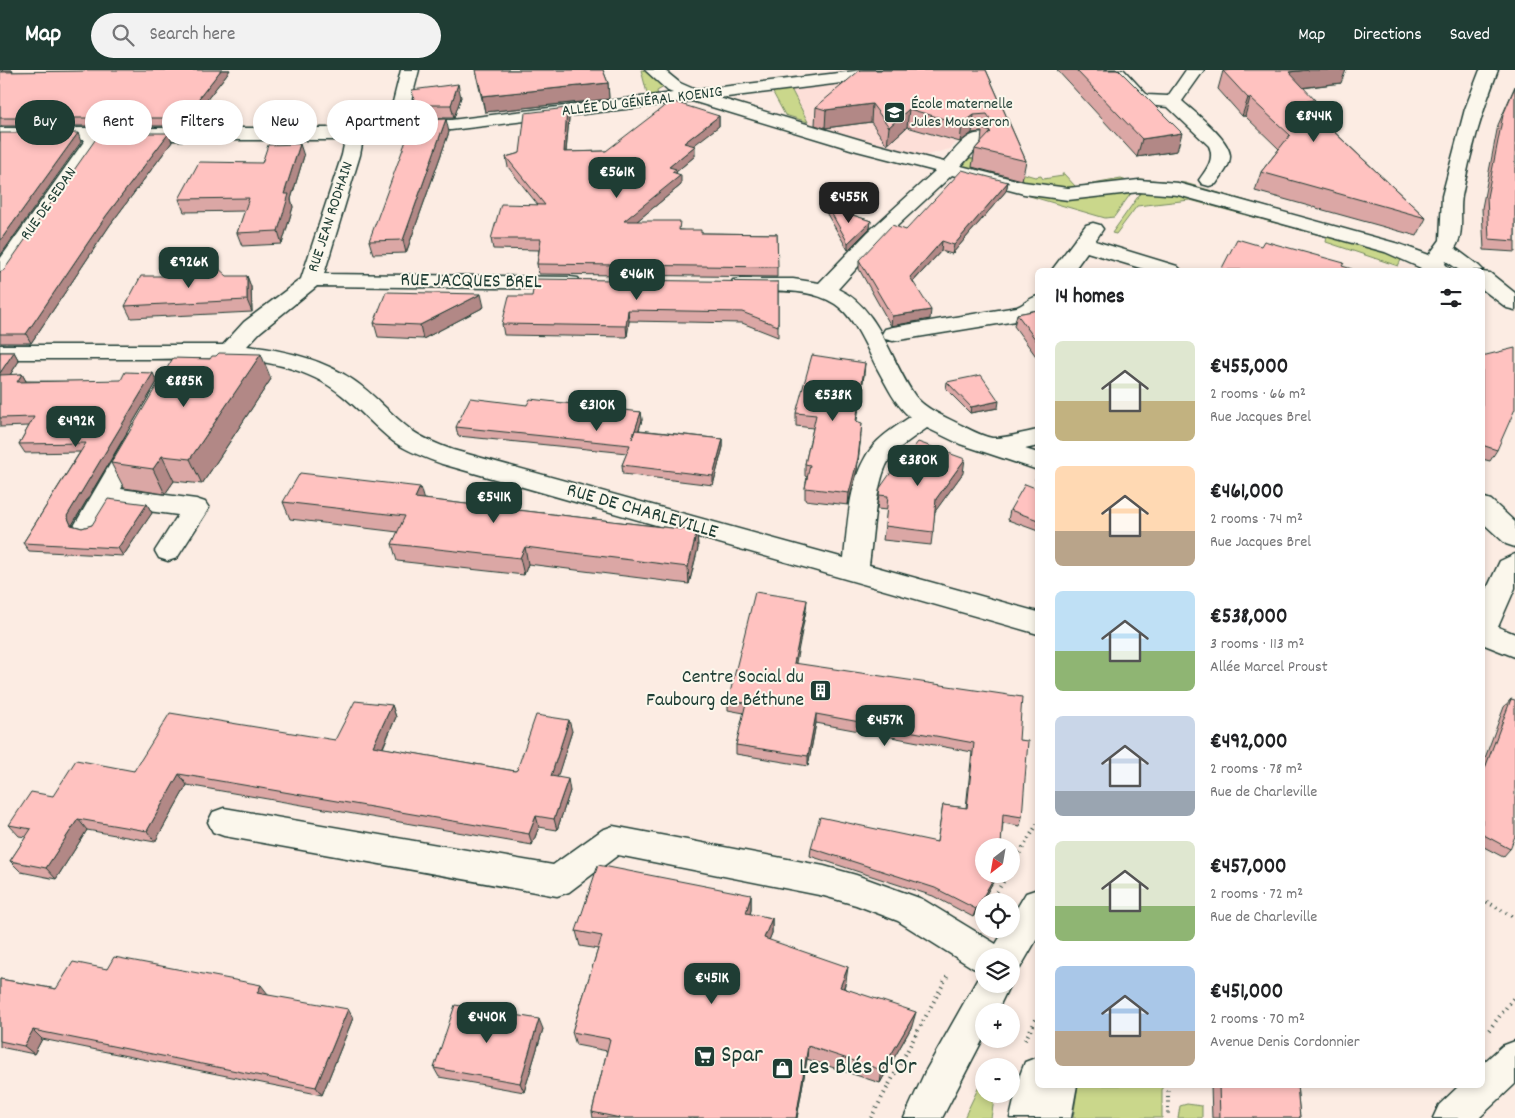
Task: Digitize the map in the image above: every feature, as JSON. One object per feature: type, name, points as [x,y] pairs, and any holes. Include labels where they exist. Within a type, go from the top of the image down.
[{"type":"street","points":[[402,100],[410,70]]},
{"type":"street","points":[[654,70],[670,84],[692,95],[864,147],[947,169],[1056,194],[1089,193],[1139,186],[1178,189],[1224,200],[1409,254],[1436,266],[1454,268]]},
{"type":"street","name":"ALLÉE DU GÉNÉRAL KOENIG","points":[[438,125],[907,70]]},
{"type":"street","points":[[1114,70],[1142,100],[1173,102],[1216,143],[1221,151],[1220,162],[1209,180]]},
{"type":"street","points":[[1173,102],[1195,70]]},
{"type":"street","points":[[1436,266],[1450,240],[1452,196],[1478,95],[1489,70]]},
{"type":"street","points":[[0,134],[85,134]]},
{"type":"street","points":[[152,134],[327,134]]},
{"type":"street","points":[[824,291],[875,236],[918,199],[977,138]]},
{"type":"street","name":"RUE DE SEDAN","points":[[0,274],[90,145]]},
{"type":"street","name":"RUE JEAN RODHAIN","points":[[229,352],[252,327],[305,287],[311,280],[353,145]]},
{"type":"street","points":[[1064,268],[1091,240],[1161,268]]},
{"type":"street","name":"RUE JACQUES BREL","points":[[311,280],[587,283]]},
{"type":"street","points":[[1485,280],[1515,303]]},
{"type":"street","points":[[716,284],[786,285],[824,291],[843,299],[857,312],[907,402],[937,424],[1035,461]]},
{"type":"street","points":[[893,334],[1022,313],[1035,305]]},
{"type":"street","name":"RUE DE CHARLEVILLE","points":[[0,352],[229,352],[248,353],[288,360],[323,372],[349,388],[402,435],[422,447],[451,458],[1035,622]]},
{"type":"street","points":[[174,377],[189,352]]},
{"type":"street","points":[[855,572],[869,481],[876,460],[890,445],[926,417]]},
{"type":"street","points":[[87,526],[149,420]]},
{"type":"street","points":[[992,446],[1035,439]]},
{"type":"street","points":[[104,496],[196,508],[168,551]]},
{"type":"street","points":[[1485,509],[1515,537]]},
{"type":"street","points":[[1485,624],[1510,568],[1515,564]]},
{"type":"street","points":[[1485,632],[1515,646]]},
{"type":"street","points":[[224,822],[557,881],[613,840],[856,890],[910,910],[975,949]]},
{"type":"street","points":[[1013,948],[1035,909]]},
{"type":"street","points":[[923,1118],[938,1085],[988,993]]},
{"type":"street","points":[[1485,1087],[1515,1059]]},
{"type":"street","points":[[1029,1118],[1035,1088]]},
{"type":"street","points":[[1052,1118],[1057,1088]]},
{"type":"street","points":[[1452,1118],[1484,1088]]},
{"type":"path","points":[[1020,853],[1035,828]]},
{"type":"path","points":[[1485,901],[1515,918]]},
{"type":"path","points":[[872,1118],[935,998],[975,951]]},
{"type":"path","points":[[1485,1034],[1515,996]]},
{"type":"path","points":[[1168,1088],[1168,1118]]},
{"type":"shaded area","name":"École maternelle Jules Mousseron","points":[[935,70],[995,103],[950,149],[923,156],[809,124],[790,87]]},
{"type":"green space","points":[[641,70],[646,70],[664,87],[657,91],[658,96],[648,97]]},
{"type":"green space","points":[[790,87],[808,122],[785,115],[771,89]]},
{"type":"green space","points":[[970,158],[1035,177],[1041,176],[1043,179],[1063,176],[1062,174],[1064,174],[1076,187],[1121,179],[1127,181],[1097,187],[1055,189],[960,169]]},
{"type":"green space","points":[[1139,179],[1185,183],[1408,248],[1178,184]]},
{"type":"green space","points":[[992,185],[1075,199],[1132,192],[1114,217],[1105,218]]},
{"type":"green space","points":[[1142,191],[1173,193],[1358,242],[1402,258],[1398,266],[1326,242],[1327,237],[1190,200],[1137,206],[1116,234],[1112,233]]},
{"type":"green space","points":[[1078,1088],[1162,1088],[1162,1118],[1073,1118]]},
{"type":"green space","points":[[975,1095],[975,1103],[994,1103],[991,1118],[964,1118]]},
{"type":"green space","points":[[1187,1104],[1202,1106],[1202,1118],[1178,1118],[1180,1106]]},
{"type":"building","points":[[0,70],[3,70],[1,72],[221,70],[198,100],[162,100],[162,118],[152,118],[152,100],[85,100],[85,118],[75,118],[75,100],[15,100],[15,118],[0,118]]},
{"type":"building","points":[[476,70],[603,70],[608,83],[482,96]]},
{"type":"building","points":[[860,70],[986,70],[1026,161],[975,149],[991,132],[983,129],[991,120],[987,114],[974,115],[962,124],[909,109],[889,127],[872,104],[826,110],[816,107]]},
{"type":"building","points":[[1076,70],[1119,70],[1182,133],[1142,139]]},
{"type":"building","points":[[1308,70],[1289,72],[1315,100],[1302,102],[1426,218],[1261,172],[1290,135],[1248,98],[1223,71]]},
{"type":"building","points":[[458,84],[451,105],[438,105],[438,100],[414,100],[412,90]]},
{"type":"building","points":[[1515,87],[1515,241],[1489,239],[1487,197],[1503,115]]},
{"type":"building","points":[[671,101],[719,116],[684,143],[695,146],[669,167],[676,169],[672,172],[681,175],[624,221],[680,221],[679,230],[701,230],[701,233],[777,234],[778,267],[537,264],[541,239],[491,239],[501,204],[545,205],[506,157],[520,153],[525,113],[567,108],[564,152],[606,151]]},
{"type":"building","points":[[438,119],[446,119],[438,142]]},
{"type":"building","points":[[0,133],[15,133],[15,145],[69,145],[0,241]]},
{"type":"building","points":[[152,133],[162,133],[162,142],[106,216],[26,334],[0,334],[0,272],[4,270],[92,145],[152,145]]},
{"type":"building","points":[[268,145],[300,145],[284,194],[289,194],[278,231],[237,233],[249,198],[179,199],[199,162],[262,163]]},
{"type":"building","points":[[404,145],[437,145],[403,240],[369,241]]},
{"type":"building","points":[[962,170],[1008,182],[954,245],[942,241],[910,277],[931,310],[892,316],[859,260],[892,225],[906,230]]},
{"type":"building","points":[[828,207],[871,221],[848,243]]},
{"type":"building","points":[[1237,239],[1261,246],[1264,241],[1344,263],[1342,266],[1349,268],[1222,268]]},
{"type":"building","points":[[217,267],[227,276],[247,276],[247,300],[125,306],[141,276],[195,276],[198,268]]},
{"type":"building","points":[[535,279],[778,282],[778,326],[742,312],[628,310],[626,326],[502,324],[509,296],[532,296]]},
{"type":"building","points":[[386,292],[481,294],[420,325],[374,323]]},
{"type":"building","points":[[1035,311],[1035,339],[1017,314]]},
{"type":"building","points":[[1515,348],[1515,409],[1497,450],[1485,446],[1485,355]]},
{"type":"building","points":[[0,352],[14,352],[0,373]]},
{"type":"building","points":[[219,353],[261,354],[190,459],[162,456],[153,469],[111,463],[173,358],[210,359]]},
{"type":"building","points":[[812,355],[865,363],[856,421],[862,423],[858,458],[849,493],[805,488],[810,465],[805,464],[816,415],[796,413]]},
{"type":"building","points":[[125,372],[153,373],[67,516],[71,525],[82,528],[92,525],[108,499],[147,504],[118,548],[23,543],[86,443],[19,444],[34,417],[0,418],[0,375],[22,374],[17,382],[121,380]]},
{"type":"building","points":[[981,375],[999,401],[971,407],[947,382]]},
{"type":"building","points":[[470,398],[527,405],[530,399],[641,412],[635,430],[723,439],[713,476],[622,465],[630,445],[456,427]]},
{"type":"building","points":[[918,442],[965,459],[936,499],[933,532],[885,526],[888,496],[879,495],[880,488],[906,451],[910,452]]},
{"type":"building","points":[[300,473],[420,487],[415,498],[697,531],[688,567],[525,547],[520,558],[392,544],[405,516],[283,502]]},
{"type":"building","points":[[1025,484],[1035,488],[1035,519],[1010,510]]},
{"type":"building","points":[[755,592],[807,600],[794,663],[1022,697],[1019,740],[1028,741],[1022,817],[1003,814],[1002,838],[975,838],[975,883],[991,883],[985,893],[975,893],[975,908],[935,888],[811,848],[820,817],[937,842],[943,805],[967,808],[974,743],[816,714],[808,756],[736,745],[746,703],[728,701]]},
{"type":"building","points":[[1511,699],[1515,700],[1515,836],[1510,849],[1485,836],[1485,768]]},
{"type":"building","points":[[355,701],[392,705],[373,746],[515,771],[517,770],[536,715],[569,720],[551,776],[568,779],[554,819],[536,816],[529,834],[179,774],[147,831],[78,819],[46,868],[10,861],[31,829],[9,825],[31,792],[53,796],[76,760],[134,771],[170,713],[335,740]]},
{"type":"building","points":[[598,865],[751,895],[746,913],[772,918],[764,938],[848,967],[840,987],[916,1012],[882,1070],[808,1046],[796,1118],[620,1118],[592,1112],[610,1039],[572,1032],[602,936],[576,931]]},
{"type":"building","points":[[114,957],[261,985],[257,993],[348,1009],[316,1087],[33,1030],[24,1046],[0,1041],[0,979],[56,989],[73,962],[107,969]]},
{"type":"building","points":[[455,1005],[539,1019],[520,1083],[434,1068]]},
{"type":"building","points":[[1219,1088],[1297,1088],[1300,1118],[1220,1118]]},
{"type":"place","name":"École maternelle Jules Mousseron","points":[[895,113]]},
{"type":"place","name":"Centre Social du Faubourg de Béthune","points":[[820,690]]},
{"type":"place","name":"Spar","points":[[705,1056]]},
{"type":"place","name":"Les Blés d'Or","points":[[783,1068]]}]
